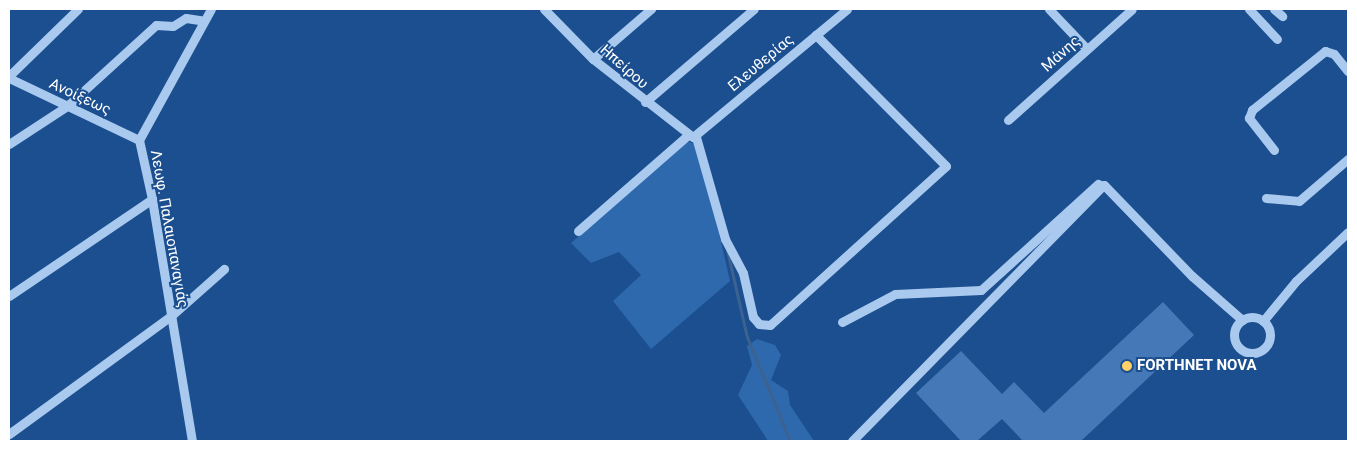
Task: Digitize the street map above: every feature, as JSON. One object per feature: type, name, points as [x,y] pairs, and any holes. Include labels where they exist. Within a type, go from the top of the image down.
[{"type":"street","points":[[9,77],[78,9]]},
{"type":"street","name":"Λεωφ. Παλαιοπαναγιάς","points":[[192,441],[152,199],[139,140],[211,9]]},
{"type":"street","name":"Ηπείρου","points":[[544,9],[593,59],[644,102],[692,137]]},
{"type":"street","points":[[593,59],[651,9]]},
{"type":"street","points":[[644,102],[754,9]]},
{"type":"street","name":"Ελευθερίας","points":[[578,231],[847,9]]},
{"type":"street","points":[[1049,9],[1087,49]]},
{"type":"street","name":"Μάνης","points":[[1008,120],[1132,9]]},
{"type":"street","points":[[1249,9],[1277,39]]},
{"type":"street","points":[[1274,9],[1282,16]]},
{"type":"street","points":[[9,144],[67,106],[156,25],[174,26],[186,18],[204,21]]},
{"type":"street","points":[[692,137],[725,240],[743,273],[753,317],[759,324],[770,325],[946,166],[816,35]]},
{"type":"street","points":[[1274,150],[1250,121],[1249,115],[1252,110],[1326,51],[1334,54],[1348,71]]},
{"type":"street","name":"Ανοίξεως","points":[[9,77],[139,140]]},
{"type":"street","points":[[1266,198],[1299,201],[1348,159]]},
{"type":"street","points":[[842,322],[895,294],[981,290],[1101,182],[1192,276],[1242,320]]},
{"type":"street","points":[[852,441],[1104,185]]},
{"type":"street","points":[[9,296],[152,199]]},
{"type":"street","points":[[1263,321],[1296,281],[1348,232]]},
{"type":"street","points":[[9,434],[171,316],[224,269]]},
{"type":"street","points":[[1249,318],[1263,321],[1269,329],[1270,339],[1265,348],[1248,353],[1235,343],[1234,335],[1242,320],[1249,318]]},
{"type":"shaded area","points":[[686,141],[699,145],[730,281],[651,349],[613,301],[641,275],[619,252],[591,263],[571,243]]},
{"type":"shaded area","points":[[757,339],[775,345],[781,355],[771,380],[788,391],[790,405],[814,441],[768,441],[738,395],[752,365],[747,346]]},
{"type":"building","name":"FORTHNET NOVA","points":[[1163,302],[1194,335],[1081,441],[1023,441],[1002,419],[977,441],[961,441],[916,393],[961,351],[1002,394],[1014,382],[1044,413]]},
{"type":"waterway","points":[[727,250],[747,337],[790,441]]},
{"type":"place","name":"FORTHNET NOVA","points":[[1127,366]]}]
